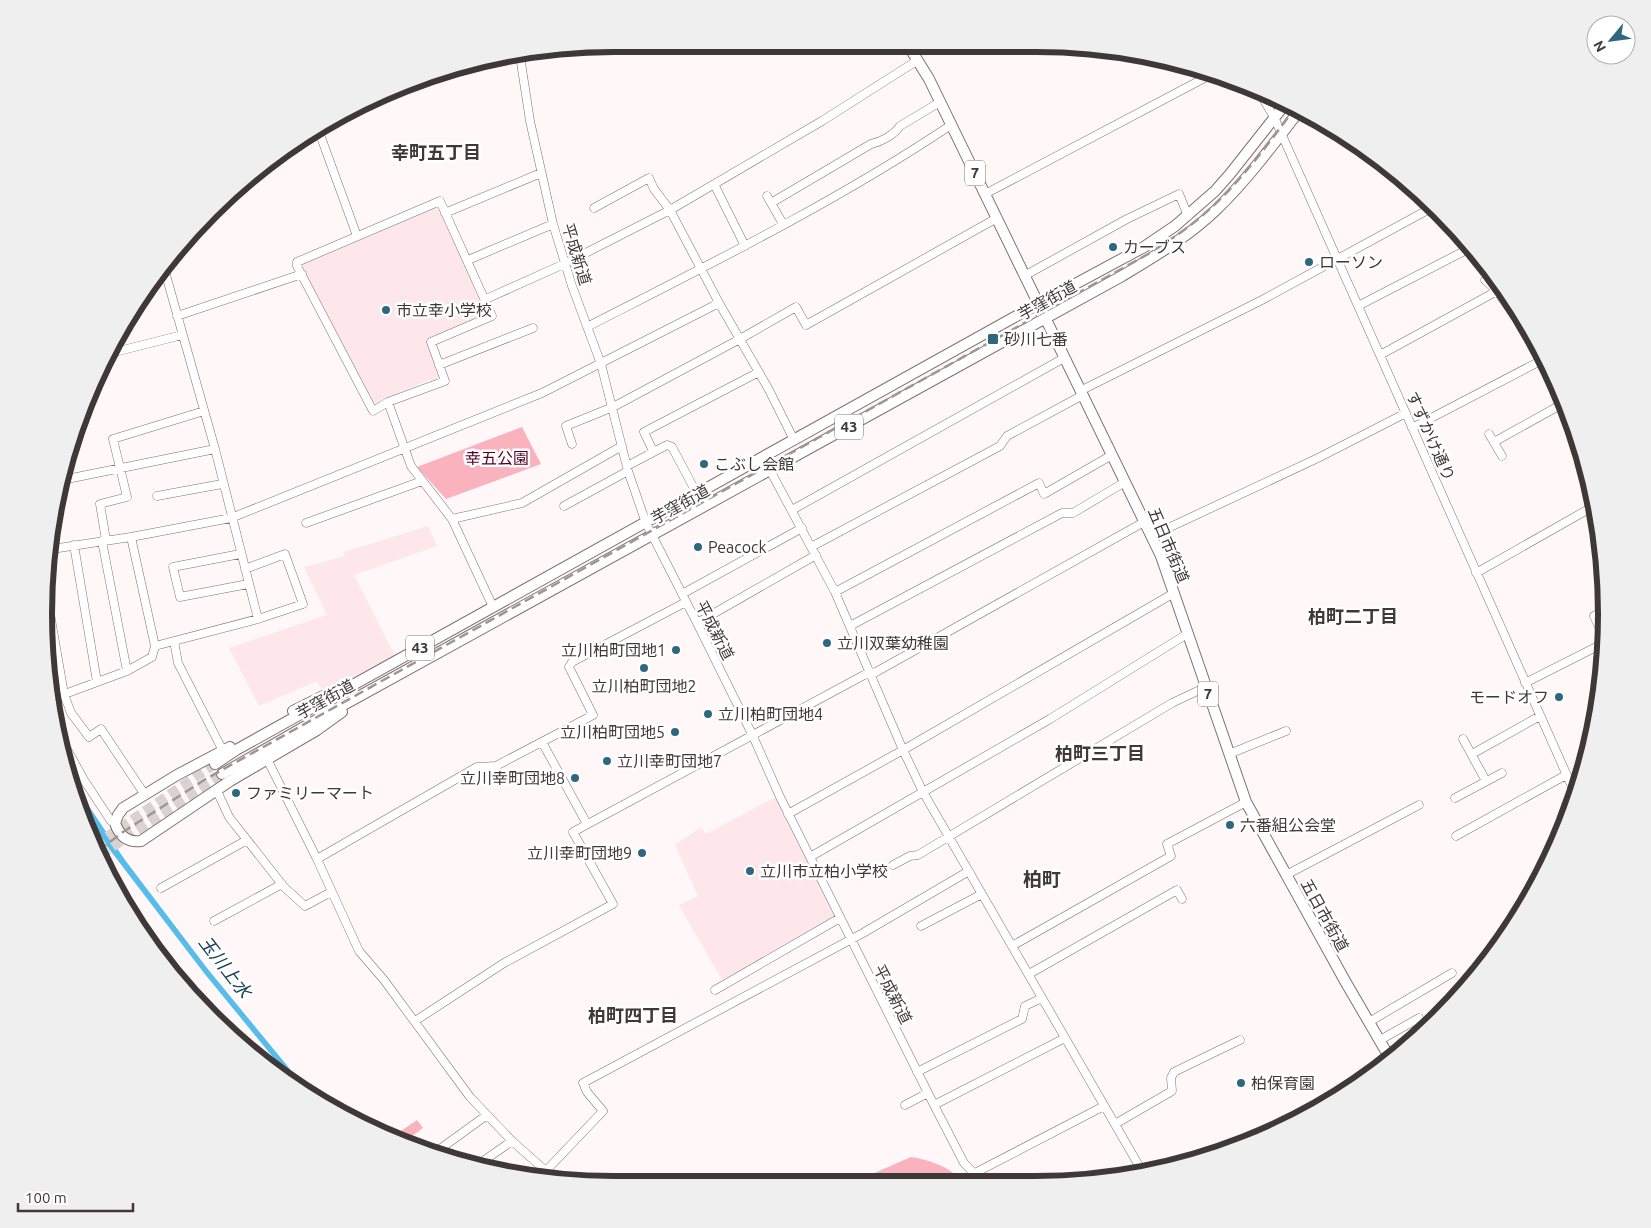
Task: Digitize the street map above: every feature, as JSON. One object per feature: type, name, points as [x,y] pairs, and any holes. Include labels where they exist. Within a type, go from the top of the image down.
[{"type":"main road","name":"五日市街道","points":[[913,52],[940,102],[1161,556],[1246,802],[1368,1022],[1387,1053]]},
{"type":"main road","name":"芋窪街道","points":[[215,764],[245,745],[370,677],[493,606],[646,523],[1038,304],[1144,248],[1188,216],[1230,174],[1281,108]]},
{"type":"main road","name":"芋窪街道","points":[[222,774],[1122,276],[1165,249],[1215,211],[1249,176],[1295,116]]},
{"type":"main road","points":[[370,677],[310,702],[177,775],[123,808],[116,819],[117,829],[128,840],[141,841],[217,791],[230,780],[319,729],[378,687]]},
{"type":"street","name":"平成新道","points":[[521,60],[530,120],[553,224],[564,264],[601,364],[628,468],[646,523],[752,734],[788,814],[917,1072],[964,1163],[975,1176]]},
{"type":"street","points":[[486,299],[564,264],[670,210],[822,120],[918,60]]},
{"type":"street","points":[[985,194],[1204,78]]},
{"type":"street","name":"すずかけ通り","points":[[1264,100],[1274,117],[1571,786]]},
{"type":"street","points":[[783,224],[769,200],[871,144],[877,143],[896,131],[900,126],[940,102]]},
{"type":"street","points":[[587,326],[745,246],[898,160],[951,125]]},
{"type":"street","points":[[320,136],[357,236]]},
{"type":"street","points":[[445,213],[541,174]]},
{"type":"street","points":[[594,208],[649,178],[654,189],[670,210],[794,440]]},
{"type":"street","points":[[714,184],[745,246]]},
{"type":"street","points":[[1024,276],[1128,219],[1179,194],[1188,216]]},
{"type":"street","points":[[440,201],[445,213],[486,299],[492,316],[431,342],[445,381],[388,402],[373,411],[297,266],[297,262],[440,201]]},
{"type":"street","points":[[811,547],[1000,446],[1007,436],[1081,393],[1262,300],[1427,210]]},
{"type":"street","points":[[572,444],[566,426],[613,407],[796,307],[806,325],[996,218]]},
{"type":"street","points":[[468,260],[553,224]]},
{"type":"street","points":[[1358,306],[1465,251]]},
{"type":"street","points":[[177,316],[302,274]]},
{"type":"street","points":[[166,276],[215,449],[222,484],[258,619]]},
{"type":"street","points":[[1485,280],[1496,291]]},
{"type":"street","points":[[1380,355],[1497,292]]},
{"type":"street","points":[[56,548],[132,537],[231,518],[542,393],[719,302]]},
{"type":"street","points":[[440,364],[533,328]]},
{"type":"street","points":[[118,351],[182,335]]},
{"type":"street","points":[[792,510],[1064,358]]},
{"type":"street","points":[[1412,428],[1540,364]]},
{"type":"street","points":[[653,452],[644,432],[759,372]]},
{"type":"street","points":[[388,402],[411,466],[452,519],[493,606]]},
{"type":"street","points":[[1494,442],[1559,406]]},
{"type":"street","points":[[127,671],[104,541],[100,504],[127,497],[113,439],[204,411]]},
{"type":"street","points":[[1152,536],[1318,458],[1406,413]]},
{"type":"street","points":[[1489,434],[1502,456]]},
{"type":"street","points":[[564,506],[667,445],[672,447],[697,494]]},
{"type":"street","points":[[452,519],[522,503],[622,446]]},
{"type":"street","points":[[70,479],[215,449]]},
{"type":"street","points":[[835,592],[1039,483],[1044,494],[1112,456]]},
{"type":"street","points":[[763,457],[835,592],[923,792],[1139,1166]]},
{"type":"street","points":[[306,523],[422,481]]},
{"type":"street","points":[[850,626],[1062,513],[1073,513],[1125,482]]},
{"type":"street","points":[[157,496],[222,484]]},
{"type":"street","points":[[1476,573],[1589,509]]},
{"type":"street","points":[[414,1021],[504,963],[613,904],[573,832],[752,734],[864,675],[876,672],[1144,522]]},
{"type":"street","points":[[317,859],[477,767],[496,766],[593,715],[569,667],[572,662],[802,528]]},
{"type":"street","points":[[58,696],[127,671],[152,657],[155,646],[132,537]]},
{"type":"street","points":[[74,545],[97,682]]},
{"type":"street","points":[[240,554],[173,566],[180,597],[248,584]]},
{"type":"street","points":[[155,646],[258,619],[303,604],[285,554],[245,568]]},
{"type":"street","points":[[697,624],[816,555]]},
{"type":"street","points":[[788,814],[903,750],[1174,593]]},
{"type":"street","points":[[1598,614],[1594,616],[1598,624]]},
{"type":"street","points":[[53,630],[64,694],[71,713],[90,737],[102,729],[145,795]]},
{"type":"street","points":[[810,857],[1050,719],[1187,634]]},
{"type":"street","points":[[174,641],[178,663],[223,751]]},
{"type":"street","points":[[1525,683],[1597,646]]},
{"type":"street","points":[[893,865],[910,856],[918,855],[1172,703],[1206,686]]},
{"type":"street","points":[[1472,754],[1540,716]]},
{"type":"street","points":[[1229,754],[1286,731]]},
{"type":"street","points":[[1463,738],[1486,781]]},
{"type":"street","points":[[542,742],[587,824]]},
{"type":"street","points":[[72,758],[111,821]]},
{"type":"street","points":[[267,759],[317,859],[359,951],[384,980],[470,1097],[542,1171]]},
{"type":"street","points":[[1455,798],[1502,773]]},
{"type":"street","points":[[1456,836],[1566,775]]},
{"type":"street","points":[[217,791],[229,817],[282,884],[305,906],[331,892]]},
{"type":"street","points":[[1012,946],[1171,856],[1167,844],[1246,802]]},
{"type":"street","points":[[1286,875],[1418,805]]},
{"type":"street","points":[[161,888],[247,840]]},
{"type":"street","points":[[546,1171],[603,1111],[582,1083],[851,940],[969,871]]},
{"type":"street","points":[[214,921],[282,884]]},
{"type":"street","points":[[1029,974],[1177,890],[1182,899]]},
{"type":"street","points":[[921,926],[982,894]]},
{"type":"street","points":[[715,990],[840,918]]},
{"type":"street","points":[[1368,1022],[1452,973]]},
{"type":"street","points":[[917,1072],[1022,1019],[1025,1006],[1042,998]]},
{"type":"street","points":[[1380,1040],[1419,1018]]},
{"type":"street","points":[[934,1105],[1065,1038]]},
{"type":"street","points":[[1115,1124],[1172,1091],[1170,1078],[1174,1072],[1240,1040]]},
{"type":"street","points":[[905,1105],[928,1093]]},
{"type":"street","points":[[972,1174],[1104,1106]]},
{"type":"street","points":[[441,1148],[487,1115]]},
{"type":"street","points":[[485,1160],[512,1141]]},
{"type":"shaded area","points":[[436,205],[440,207],[487,311],[486,315],[427,339],[441,375],[439,378],[432,381],[429,380],[391,397],[382,399],[377,404],[371,401],[300,264]]},
{"type":"shaded area","points":[[428,526],[437,546],[354,575],[395,656],[368,671],[322,690],[317,681],[259,706],[229,648],[327,615],[304,567],[345,556],[344,552]]},
{"type":"shaded area","name":"立川市立柏小学校","points":[[776,797],[836,916],[722,980],[679,905],[698,896],[675,845],[701,827],[706,834]]},
{"type":"green space","name":"幸五公園","points":[[522,427],[541,464],[446,499],[417,467]]},
{"type":"green space","points":[[417,1120],[423,1128],[410,1137],[398,1133]]},
{"type":"green space","points":[[911,1157],[938,1164],[957,1176],[867,1176]]},
{"type":"water","points":[[84,798],[125,860],[207,968],[296,1077],[278,1063],[204,973],[97,833]]},
{"type":"tunnel","points":[[101,841],[215,764]]},
{"type":"tunnel","points":[[105,852],[222,774]]},
{"type":"railway","points":[[103,847],[123,832],[204,780],[1150,253],[1190,226],[1216,203],[1252,164],[1291,113]]},
{"type":"place","name":"カーブス","points":[[1113,247]]},
{"type":"place","name":"ローソン","points":[[1309,262]]},
{"type":"place","name":"市立幸小学校","points":[[386,310]]},
{"type":"place","name":"砂川七番","points":[[993,339]]},
{"type":"place","name":"こぶし会館","points":[[704,464]]},
{"type":"place","name":"Peacock","points":[[698,547]]},
{"type":"place","name":"立川双葉幼稚園","points":[[827,643]]},
{"type":"place","name":"立川柏町団地1","points":[[676,650]]},
{"type":"place","name":"立川柏町団地2","points":[[644,668]]},
{"type":"place","name":"モードオフ","points":[[1559,697]]},
{"type":"place","name":"立川柏町団地4","points":[[708,714]]},
{"type":"place","name":"立川柏町団地5","points":[[675,732]]},
{"type":"place","name":"立川幸町団地7","points":[[607,761]]},
{"type":"place","name":"立川幸町団地8","points":[[575,778]]},
{"type":"place","name":"ファミリーマート","points":[[236,793]]},
{"type":"place","name":"六番組公会堂","points":[[1230,825]]},
{"type":"place","name":"立川幸町団地9","points":[[642,853]]},
{"type":"place","name":"立川市立柏小学校","points":[[750,871]]},
{"type":"place","name":"柏保育園","points":[[1241,1083]]},
{"type":"district","name":"幸町五丁目","points":[[436,153]]},
{"type":"district","name":"柏町二丁目","points":[[1353,617]]},
{"type":"district","name":"柏町三丁目","points":[[1100,754]]},
{"type":"district","name":"柏町","points":[[1042,879]]},
{"type":"district","name":"柏町四丁目","points":[[633,1016]]},
{"type":"water label","name":"玉川上水","points":[[225,967]]}]
